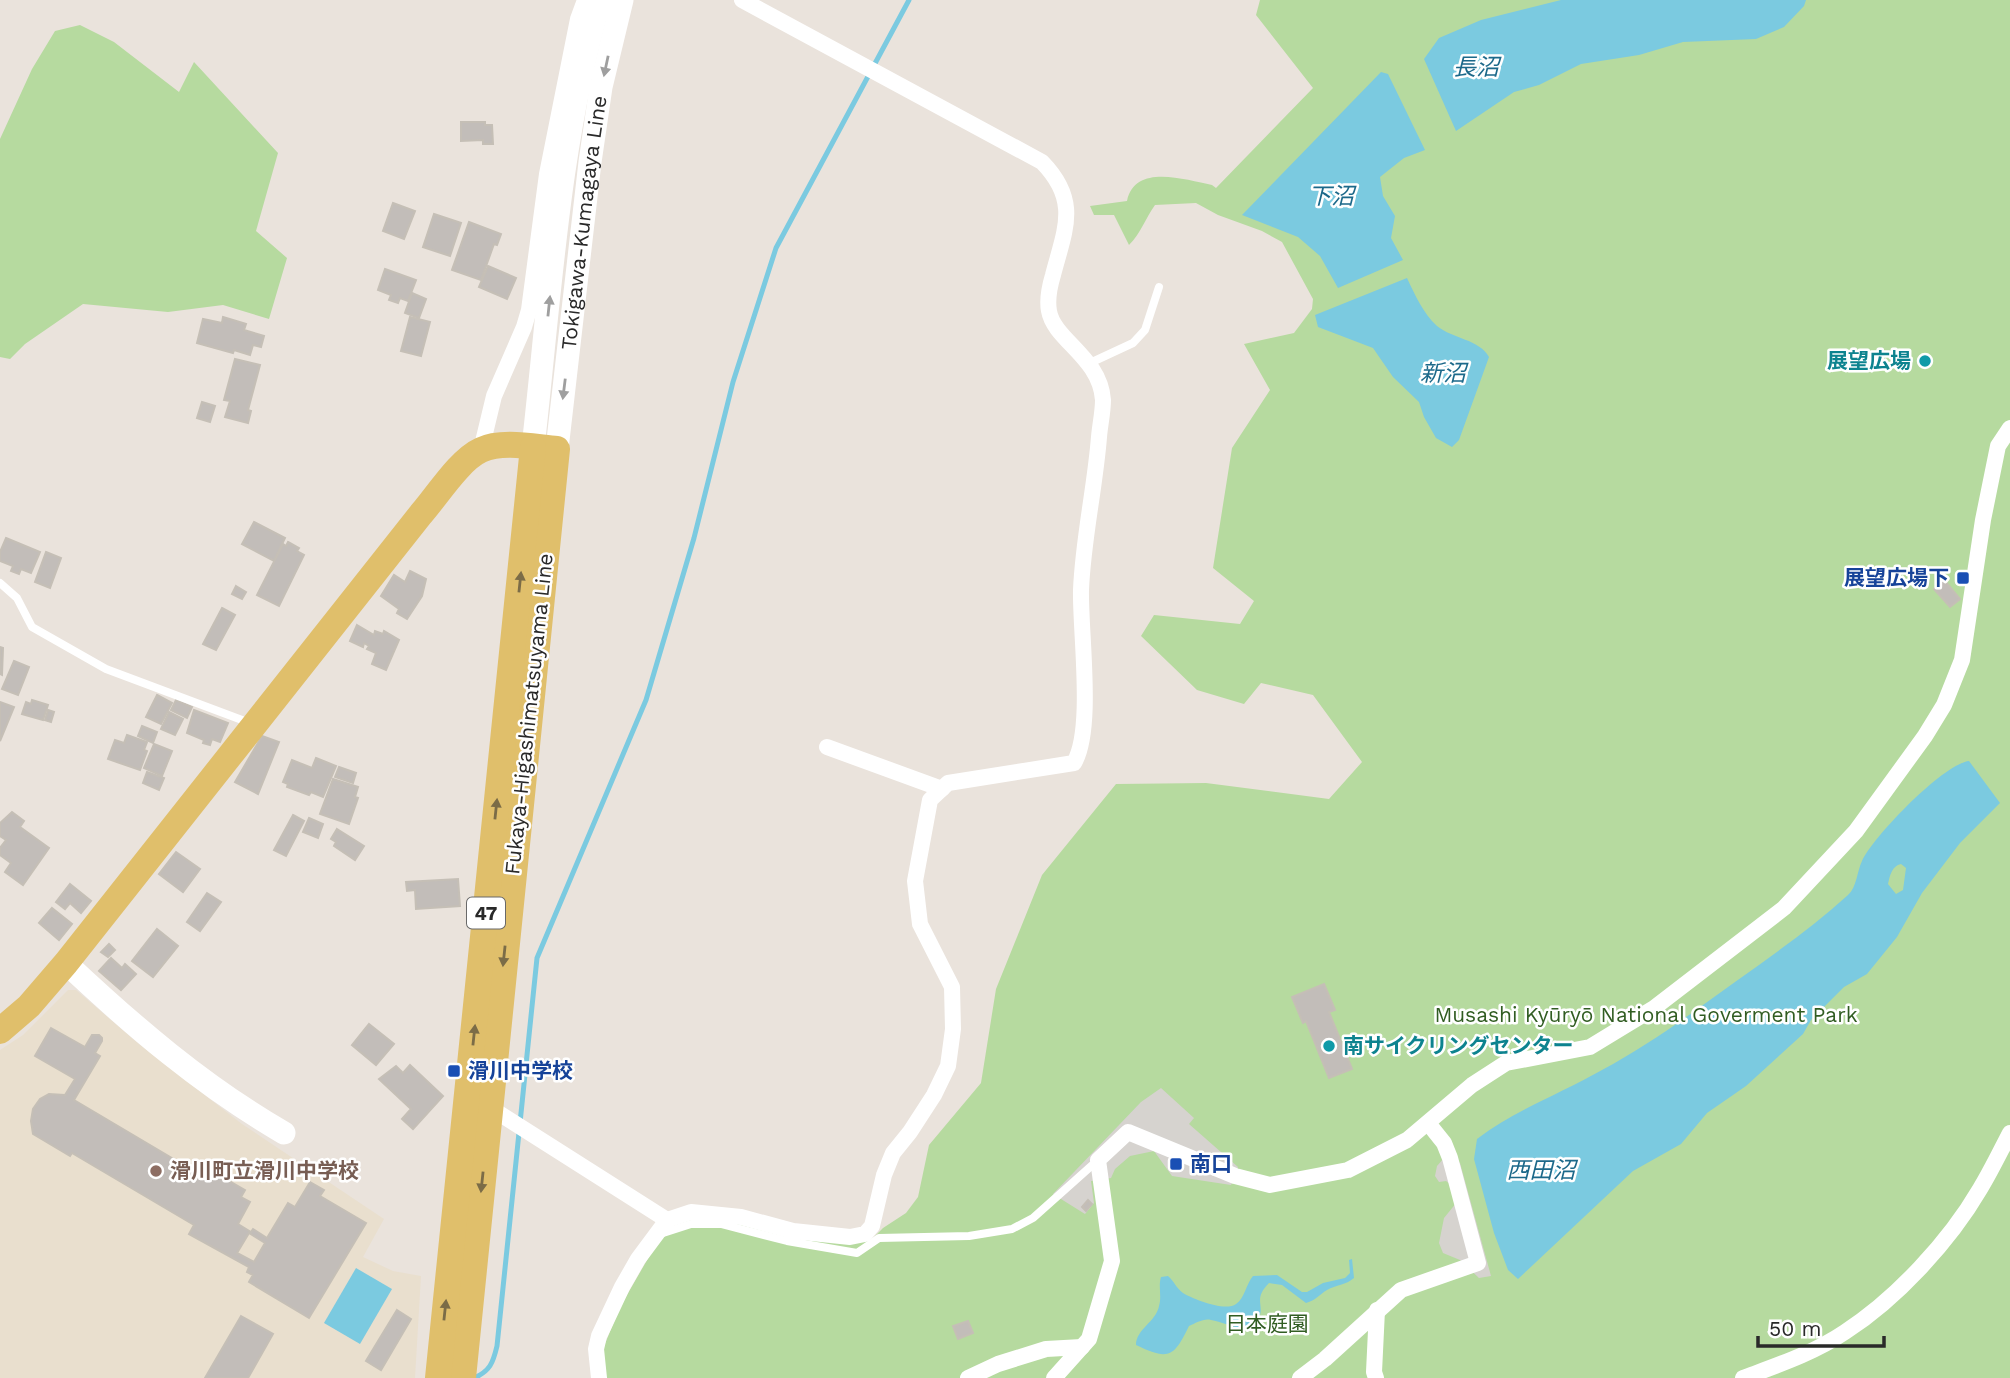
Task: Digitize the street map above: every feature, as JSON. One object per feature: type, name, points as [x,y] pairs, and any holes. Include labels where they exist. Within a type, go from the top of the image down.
[{"type":"main road","name":"Tokigawa-Kumagaya Line","points":[[545,448],[566,162],[579,85],[600,0]]},
{"type":"main road","name":"Tokigawa-Kumagaya Line","points":[[545,448],[601,87],[622,0]]},
{"type":"main road","points":[[0,1031],[29,1006],[66,963],[462,466],[481,450],[513,446],[545,448]]},
{"type":"main road","name":"Fukaya-Higashimatsuyama Line","points":[[463,1374],[479,1100],[545,448]]},
{"type":"main road","points":[[66,963],[130,1024],[210,1087],[284,1133]]},
{"type":"main road","name":"Fukaya-Higashimatsuyama Line","points":[[438,1378],[479,1100]]},
{"type":"street","points":[[481,450],[494,396],[529,310],[547,174],[578,19],[585,0]]},
{"type":"street","points":[[599,1378],[596,1349],[600,1336],[622,1287],[653,1237],[667,1220],[691,1212],[741,1217],[793,1231],[850,1237],[865,1234],[872,1226],[884,1175],[893,1153],[934,1095],[948,1066],[953,1029],[951,987],[920,924],[915,881],[930,800],[948,783],[1074,764],[1081,753],[1084,721],[1082,589],[1103,399],[1090,363],[1059,330],[1049,314],[1051,283],[1068,218],[1065,199],[1055,175],[1042,162],[742,0]]},
{"type":"street","points":[[1055,1378],[1089,1339],[1112,1261],[1098,1160],[1128,1132],[1235,1176],[1270,1185],[1348,1171],[1407,1140],[1472,1086],[1506,1063],[1590,1047],[1654,1007],[1784,908],[1856,831],[1926,736],[1944,705],[1962,660],[1983,520],[1998,446],[2010,428]]},
{"type":"street","points":[[827,747],[942,789]]},
{"type":"street","points":[[479,1100],[667,1220]]},
{"type":"street","points":[[1300,1378],[1401,1290],[1478,1263],[1450,1158],[1444,1143],[1428,1123]]},
{"type":"street","points":[[1743,1378],[1817,1348],[1846,1332],[1886,1300],[1958,1223],[2010,1133]]},
{"type":"street","points":[[1376,1378],[1377,1310]]},
{"type":"street","points":[[968,1378],[998,1364],[1046,1349],[1082,1347]]},
{"type":"lane","points":[[1090,363],[1133,343],[1139,337],[1144,330],[1158,287]]},
{"type":"lane","points":[[0,583],[17,597],[32,627],[106,669],[255,725]]},
{"type":"lane","points":[[653,1237],[691,1224],[721,1224],[787,1241],[857,1253],[879,1238],[969,1236],[1012,1229],[1033,1218],[1098,1160]]},
{"type":"shaded area","name":"滑川町立滑川中学校","points":[[68,990],[76,990],[139,1044],[242,1124],[384,1219],[363,1257],[393,1271],[421,1276],[415,1378],[0,1378],[0,1050],[23,1035]]},
{"type":"shaded area","points":[[1161,1088],[1194,1118],[1189,1124],[1238,1167],[1231,1185],[1172,1176],[1154,1151],[1130,1156],[1115,1169],[1111,1178],[1091,1181],[1094,1203],[1085,1214],[1053,1194],[1141,1102]]},
{"type":"shaded area","points":[[1444,1158],[1453,1158],[1460,1163],[1491,1276],[1479,1278],[1460,1260],[1443,1253],[1439,1243],[1444,1218],[1457,1202],[1455,1188],[1446,1181],[1439,1182],[1435,1176],[1437,1166]]},
{"type":"green space","name":"Musashi Kyūryō National Goverment Park","points":[[1260,0],[2010,0],[2010,1378],[603,1378],[600,1356],[620,1307],[650,1255],[670,1227],[694,1218],[872,1239],[906,1213],[918,1197],[929,1145],[981,1083],[996,989],[1042,875],[1116,784],[1206,783],[1329,799],[1362,762],[1313,695],[1261,683],[1244,704],[1197,690],[1141,636],[1154,615],[1240,624],[1254,601],[1213,568],[1232,448],[1270,390],[1244,344],[1294,333],[1312,309],[1313,299],[1282,242],[1196,203],[1155,205],[1129,245],[1114,215],[1094,215],[1090,206],[1127,201],[1132,189],[1150,178],[1175,178],[1216,188],[1313,88],[1256,15]]},
{"type":"green space","points":[[80,25],[114,42],[179,92],[194,62],[278,153],[256,231],[287,258],[269,319],[223,305],[168,312],[83,304],[25,344],[10,359],[0,357],[0,139],[32,69],[55,31]]},
{"type":"water","name":"長沼","points":[[1561,0],[1806,0],[1804,6],[1784,27],[1756,39],[1683,42],[1639,55],[1581,64],[1539,85],[1514,92],[1456,131],[1424,59],[1439,38],[1481,20]]},
{"type":"water","name":"下沼","points":[[1381,72],[1388,74],[1425,150],[1404,158],[1380,177],[1383,196],[1395,216],[1391,238],[1403,260],[1338,288],[1320,256],[1298,237],[1242,215]]},
{"type":"water","name":"新沼","points":[[1407,278],[1423,310],[1437,326],[1479,346],[1489,357],[1459,440],[1452,447],[1436,438],[1419,402],[1393,377],[1373,348],[1318,327],[1315,315]]},
{"type":"water","name":"西田沼","points":[[1969,761],[2000,803],[1960,843],[1922,893],[1897,937],[1867,974],[1844,987],[1811,1020],[1803,1034],[1746,1086],[1707,1113],[1681,1144],[1633,1171],[1518,1279],[1508,1270],[1494,1233],[1474,1159],[1477,1139],[1507,1119],[1637,1050],[1779,951],[1851,892],[1862,861],[1880,836],[1910,803],[1957,765]],"holes":[[[1898,865],[1906,868],[1903,890],[1896,894],[1888,884],[1891,874]]]},
{"type":"water","points":[[1352,1259],[1354,1278],[1306,1303],[1282,1285],[1269,1283],[1261,1294],[1258,1319],[1248,1327],[1206,1320],[1189,1326],[1179,1344],[1169,1353],[1156,1353],[1136,1345],[1139,1334],[1157,1312],[1161,1277],[1168,1276],[1181,1291],[1194,1298],[1217,1306],[1231,1306],[1241,1298],[1253,1276],[1277,1275],[1302,1292],[1307,1292],[1323,1283],[1345,1278],[1350,1273],[1349,1260]]},
{"type":"water","points":[[356,1268],[392,1289],[360,1344],[324,1323]]},
{"type":"building","points":[[461,122],[485,122],[485,125],[492,125],[493,144],[483,144],[483,140],[461,141]]},
{"type":"building","points":[[393,203],[415,211],[404,239],[383,231]]},
{"type":"building","points":[[434,214],[461,223],[450,256],[423,247]]},
{"type":"building","points":[[469,222],[501,234],[497,245],[494,244],[481,280],[452,270]]},
{"type":"building","points":[[488,266],[516,278],[507,299],[479,287]]},
{"type":"building","points":[[385,269],[416,280],[408,301],[400,298],[398,303],[389,300],[391,295],[378,290]]},
{"type":"building","points":[[412,293],[426,299],[419,318],[405,313]]},
{"type":"building","points":[[223,317],[246,324],[244,330],[264,336],[261,347],[253,345],[250,355],[197,343],[203,319],[222,323]]},
{"type":"building","points":[[410,317],[430,322],[421,356],[401,351]]},
{"type":"building","points":[[235,359],[260,365],[248,410],[251,411],[248,423],[225,417],[230,401],[224,400]]},
{"type":"building","points":[[202,402],[215,406],[210,422],[197,418]]},
{"type":"building","points":[[254,522],[285,538],[274,561],[242,544]]},
{"type":"building","points":[[6,538],[40,552],[31,573],[21,569],[19,574],[11,571],[13,566],[0,561],[0,552]]},
{"type":"building","points":[[288,542],[299,548],[297,551],[304,555],[279,606],[257,595],[283,544],[286,546]]},
{"type":"building","points":[[46,552],[61,558],[50,588],[35,582]]},
{"type":"building","points":[[410,571],[426,579],[422,596],[407,619],[397,613],[399,609],[381,596],[394,575],[405,582]]},
{"type":"building","points":[[1944,580],[1960,599],[1950,607],[1934,589]]},
{"type":"building","points":[[236,586],[246,592],[242,599],[232,594]]},
{"type":"building","points":[[222,608],[235,615],[216,650],[203,644]]},
{"type":"building","points":[[357,625],[374,635],[375,631],[383,634],[384,631],[399,640],[386,670],[372,664],[376,653],[367,649],[369,646],[364,643],[363,647],[350,641]]},
{"type":"building","points":[[0,647],[3,648],[2,675],[0,674]]},
{"type":"building","points":[[14,661],[29,667],[18,695],[2,689]]},
{"type":"building","points":[[157,695],[172,703],[161,724],[146,717]]},
{"type":"building","points":[[32,700],[48,705],[43,720],[22,714],[26,702],[31,704]]},
{"type":"building","points":[[176,700],[192,707],[187,718],[171,710]]},
{"type":"building","points":[[0,702],[14,707],[0,741]]},
{"type":"building","points":[[48,710],[54,712],[51,722],[45,720]]},
{"type":"building","points":[[194,710],[228,723],[220,742],[212,739],[210,745],[187,733]]},
{"type":"building","points":[[169,712],[183,719],[175,735],[161,729]]},
{"type":"building","points":[[142,726],[157,732],[153,743],[138,736]]},
{"type":"building","points":[[127,735],[147,742],[144,750],[147,751],[140,770],[108,759],[115,740],[124,743]]},
{"type":"building","points":[[262,736],[279,742],[258,794],[235,782]]},
{"type":"building","points":[[154,744],[172,751],[162,776],[144,768]]},
{"type":"building","points":[[316,758],[336,766],[323,797],[287,787],[288,784],[283,782],[292,760],[312,768]]},
{"type":"building","points":[[339,767],[356,773],[353,783],[335,777]]},
{"type":"building","points":[[147,772],[164,778],[159,790],[143,783]]},
{"type":"building","points":[[333,779],[358,787],[355,797],[358,798],[349,824],[320,814]]},
{"type":"building","points":[[12,812],[24,821],[20,827],[49,848],[23,885],[5,872],[11,863],[0,855],[0,848],[6,840],[0,836],[0,823]]},
{"type":"building","points":[[293,815],[304,821],[286,856],[274,850]]},
{"type":"building","points":[[309,818],[323,824],[318,838],[303,832]]},
{"type":"building","points":[[337,829],[364,846],[355,860],[334,846],[336,842],[331,839]]},
{"type":"building","points":[[176,852],[200,869],[183,892],[159,874]]},
{"type":"building","points":[[458,879],[460,906],[416,909],[415,890],[407,891],[406,882]]},
{"type":"building","points":[[70,884],[91,901],[81,913],[70,903],[65,909],[56,902]]},
{"type":"building","points":[[207,893],[221,902],[200,931],[187,922]]},
{"type":"building","points":[[52,908],[72,924],[59,940],[39,923]]},
{"type":"building","points":[[157,929],[178,946],[153,977],[132,961]]},
{"type":"building","points":[[109,944],[115,950],[108,957],[101,952]]},
{"type":"building","points":[[111,958],[122,968],[125,964],[136,974],[121,990],[99,971]]},
{"type":"building","name":"南サイクリングセンター","points":[[1324,984],[1335,1010],[1329,1012],[1352,1069],[1329,1078],[1306,1021],[1303,1023],[1292,997]]},
{"type":"building","points":[[369,1024],[394,1044],[376,1065],[352,1045]]},
{"type":"building","points":[[51,1028],[85,1047],[92,1035],[99,1035],[102,1041],[95,1053],[100,1056],[74,1100],[204,1177],[208,1169],[245,1190],[241,1197],[250,1202],[238,1224],[251,1232],[253,1229],[267,1238],[288,1203],[295,1207],[310,1182],[324,1190],[320,1196],[366,1223],[309,1318],[249,1282],[253,1275],[247,1272],[249,1267],[189,1234],[194,1225],[72,1153],[70,1156],[33,1134],[33,1109],[40,1099],[49,1094],[65,1095],[75,1079],[35,1056]],"holes":[[[249,1233],[265,1243],[254,1262],[237,1253]]]},
{"type":"building","points":[[410,1065],[443,1096],[413,1129],[402,1119],[411,1109],[379,1079],[396,1066],[403,1073]]},
{"type":"building","points":[[1088,1200],[1092,1204],[1086,1211],[1082,1207]]},
{"type":"building","points":[[397,1310],[411,1319],[381,1370],[366,1361]]},
{"type":"building","points":[[241,1316],[273,1334],[248,1378],[205,1378]]},
{"type":"building","points":[[968,1321],[973,1333],[958,1339],[953,1326]]},
{"type":"waterway","points":[[474,1378],[490,1366],[497,1346],[537,958],[646,700],[694,538],[733,382],[776,248],[909,0]]},
{"type":"place","name":"展望広場","points":[[1925,361]]},
{"type":"place","name":"展望広場下","points":[[1963,578]]},
{"type":"place","name":"南サイクリングセンター","points":[[1329,1046]]},
{"type":"place","name":"滑川中学校","points":[[454,1071]]},
{"type":"place","name":"南口","points":[[1176,1164]]},
{"type":"place","name":"滑川町立滑川中学校","points":[[156,1171]]},
{"type":"park label","name":"日本庭園","points":[[1267,1324]]}]
